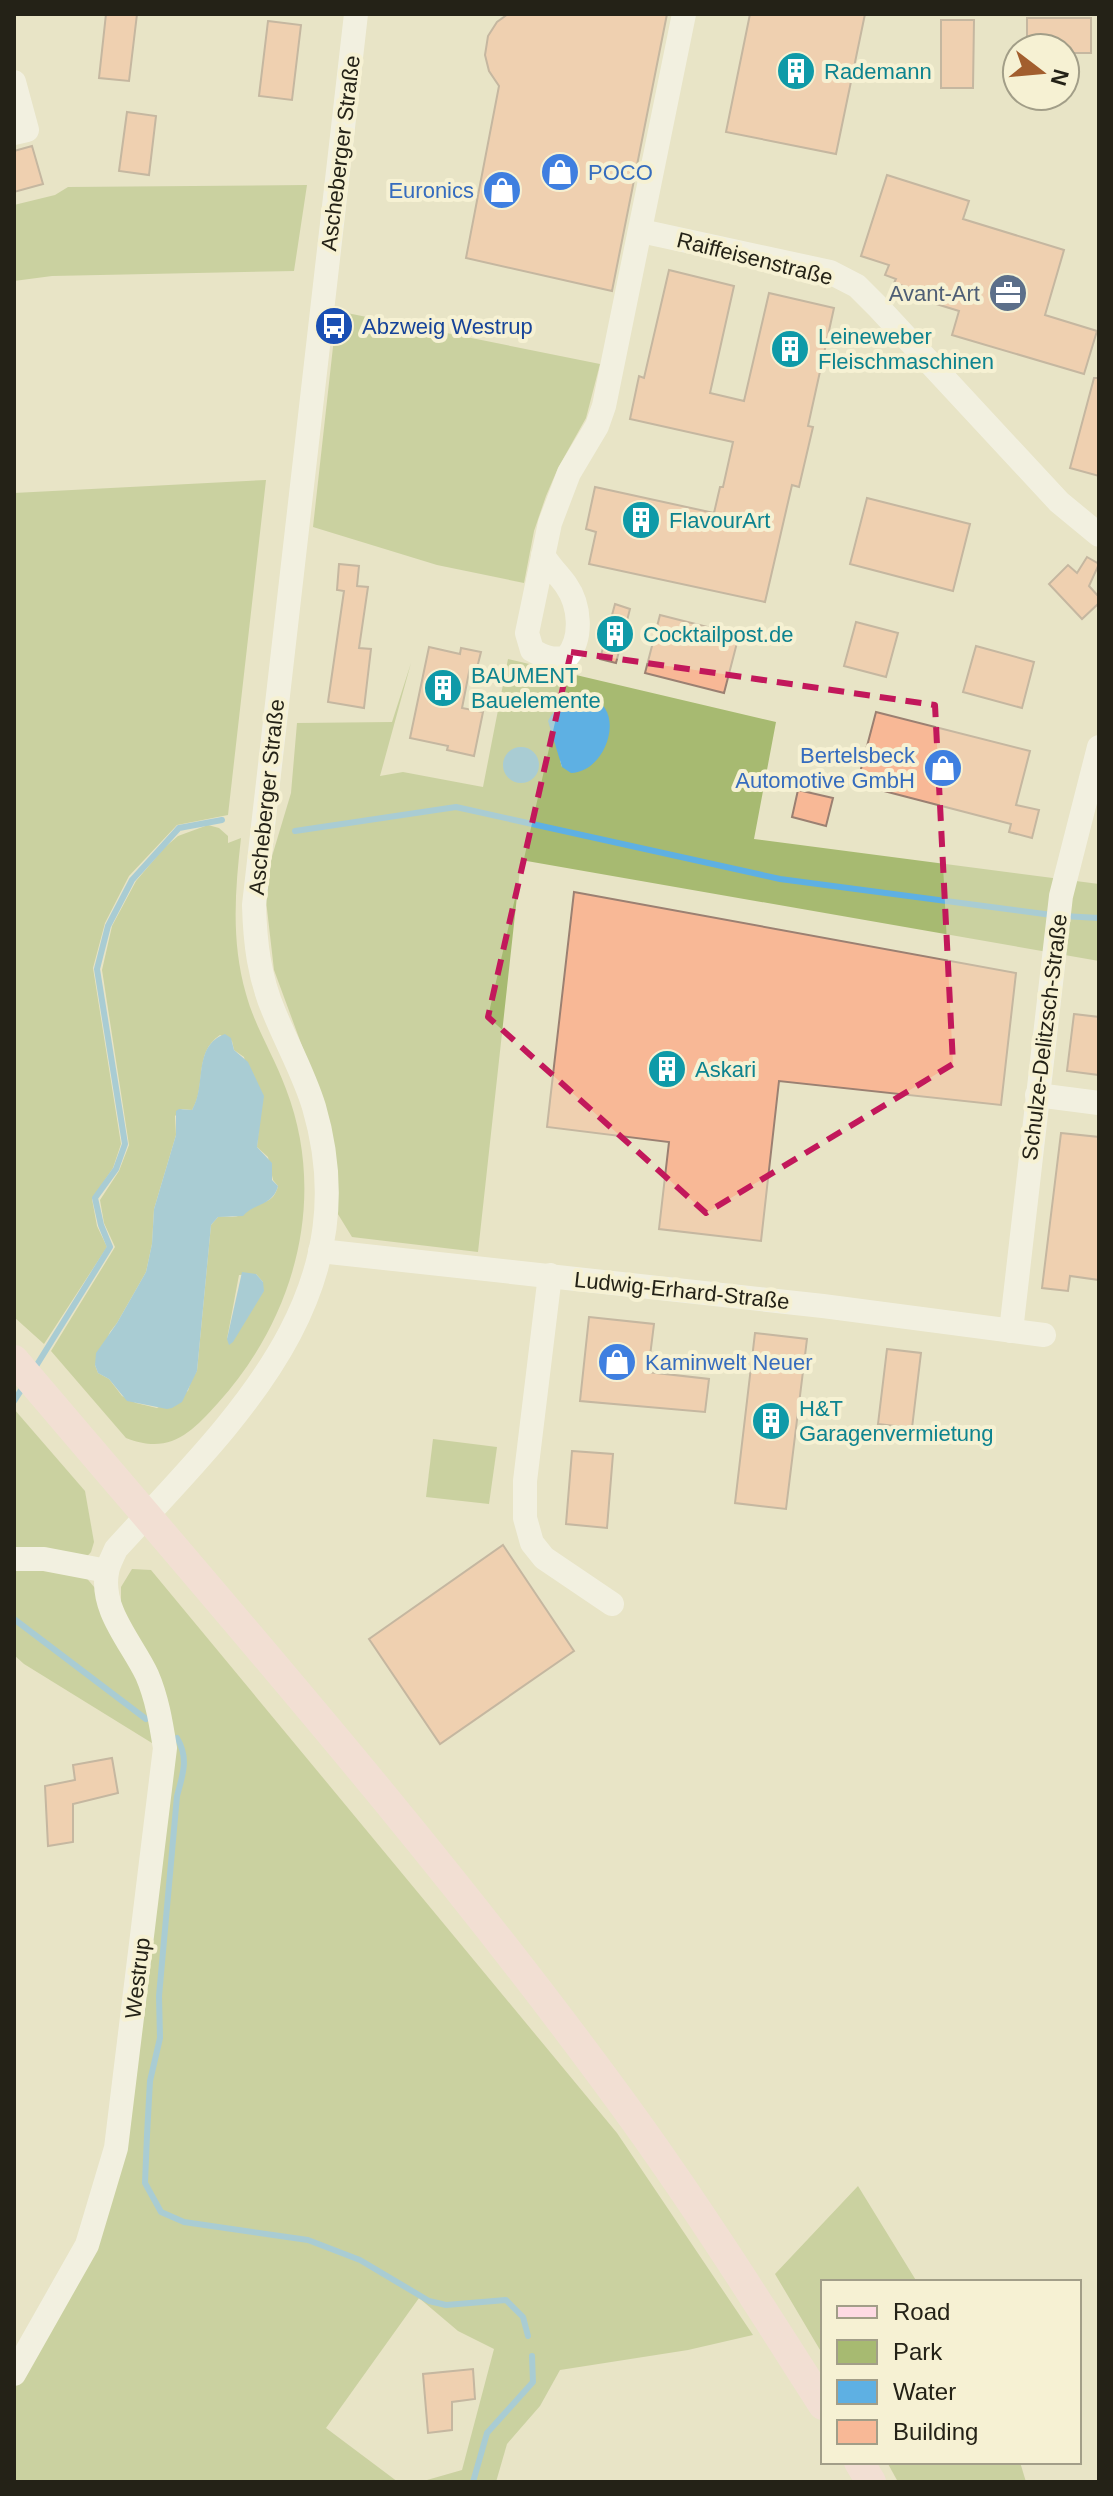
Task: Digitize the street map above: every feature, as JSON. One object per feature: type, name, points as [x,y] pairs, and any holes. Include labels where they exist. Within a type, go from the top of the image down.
[{"type":"main road","points":[[24,1372],[445,1873],[634,2119],[697,2208],[821,2402]]},
{"type":"main road","points":[[860,2464],[871,2482]]},
{"type":"street","name":"Ascheberger Straße","points":[[147,1515],[217,1440],[268,1374],[302,1309],[320,1251],[325,1185],[320,1133],[302,1074],[266,993],[255,938],[254,905],[356,14]]},
{"type":"street","points":[[543,555],[559,497],[569,473],[597,426],[604,406],[684,14]]},
{"type":"street","points":[[14,82],[27,130],[14,133]]},
{"type":"street","name":"Raiffeisenstraße","points":[[641,231],[830,272],[857,286],[1059,502],[1099,535]]},
{"type":"street","name":"Schulze-Delitzsch-Straße","points":[[1011,1331],[1061,896],[1099,747]]},
{"type":"street","points":[[1037,1095],[1099,1103]]},
{"type":"street","name":"Ludwig-Erhard-Straße","points":[[320,1251],[823,1306],[1044,1335]]},
{"type":"street","points":[[550,1275],[525,1481],[525,1518],[532,1543],[544,1558],[612,1604]]},
{"type":"street","points":[[14,1559],[44,1559],[107,1571],[116,1549],[147,1515]]},
{"type":"street","name":"Westrup","points":[[14,2374],[87,2245],[116,2148],[165,1748],[159,1711],[147,1676],[114,1618],[107,1592],[107,1571]]},
{"type":"highlighted area","points":[[571,652],[935,705],[953,1064],[706,1213],[488,1017]]},
{"type":"green space","points":[[307,185],[294,271],[52,276],[14,281],[14,205],[55,195],[68,187]]},
{"type":"green space","points":[[337,311],[600,364],[586,418],[546,496],[534,531],[524,583],[437,565],[313,527]]},
{"type":"green space","points":[[266,480],[228,815],[177,825],[129,876],[105,923],[93,968],[121,1144],[113,1168],[92,1199],[97,1226],[107,1247],[44,1344],[14,1317],[14,493]]},
{"type":"green space","points":[[508,659],[776,722],[754,839],[1099,884],[1099,961],[521,860],[478,1252],[352,1237],[336,1211],[326,1111],[274,970],[264,883],[291,793],[297,723],[392,722],[411,663],[380,776],[403,772],[483,787]],"holes":[[[602,704],[609,725],[562,767],[560,760]]]},
{"type":"green space","points":[[208,825],[219,828],[228,836],[228,843],[241,838],[236,916],[241,974],[259,1030],[286,1089],[298,1130],[304,1172],[303,1214],[297,1255],[284,1295],[267,1333],[245,1370],[198,1424],[178,1438],[155,1444],[126,1438],[51,1351],[115,1247],[104,1223],[100,1200],[119,1171],[129,1145],[102,970],[112,926],[136,881],[178,836]],"holes":[[[220,1035],[232,1041],[234,1050],[244,1057],[259,1126],[257,1147],[268,1157],[273,1180],[278,1186],[270,1200],[253,1206],[243,1215],[218,1217],[211,1225],[197,1371],[188,1391],[157,1408],[122,1396],[109,1379],[98,1373],[95,1365],[110,1332],[146,1272],[152,1244],[154,1209],[176,1135],[175,1116],[182,1109],[192,1110],[199,1091],[206,1051]],[[256,1274],[263,1282],[227,1339],[239,1275]]]},
{"type":"green space","points":[[14,1409],[85,1491],[94,1542],[91,1552],[83,1561],[14,1554]]},
{"type":"green space","points":[[433,1439],[497,1447],[489,1504],[426,1497]]},
{"type":"green space","points":[[14,1566],[84,1575],[100,1594],[142,1678],[160,1748],[14,1655]]},
{"type":"green space","points":[[132,1569],[151,1570],[617,2133],[753,2335],[688,2350],[560,2370],[540,2406],[507,2444],[496,2482],[420,2482],[462,2470],[494,2349],[458,2331],[419,2298],[326,2428],[398,2482],[14,2482],[14,2389],[94,2247],[171,1749],[121,1614],[121,1587]]},
{"type":"green space","points":[[858,2186],[916,2280],[821,2280],[821,2352],[775,2274]]},
{"type":"green space","points":[[888,2464],[1021,2464],[1026,2482],[898,2482]]},
{"type":"water","points":[[590,697],[601,704],[608,714],[608,739],[603,752],[594,762],[584,770],[571,773],[562,767],[548,721],[555,710],[565,703]]},
{"type":"water","points":[[521,747],[534,752],[539,765],[534,778],[521,783],[508,778],[503,765],[508,752]]},
{"type":"water","points":[[225,1034],[231,1038],[234,1050],[248,1062],[264,1096],[257,1147],[272,1163],[272,1180],[278,1186],[268,1201],[243,1216],[218,1217],[211,1225],[197,1371],[182,1402],[167,1409],[127,1401],[109,1379],[98,1373],[96,1353],[146,1272],[152,1244],[154,1209],[176,1135],[176,1111],[192,1110],[204,1057],[215,1040]]},
{"type":"water","points":[[242,1272],[256,1274],[263,1282],[264,1291],[229,1345],[227,1339]]},
{"type":"building","points":[[106,14],[137,14],[129,81],[99,78]]},
{"type":"building","name":"POCO","points":[[508,14],[667,14],[612,291],[466,258],[499,86],[489,71],[485,55],[488,36],[497,22]]},
{"type":"building","name":"Rademann","points":[[750,14],[865,14],[836,154],[726,132]]},
{"type":"building","points":[[1027,18],[1091,18],[1091,53],[1081,53],[1081,32],[1027,32]]},
{"type":"building","points":[[941,20],[974,20],[973,88],[941,88]]},
{"type":"building","points":[[268,21],[301,25],[292,100],[259,96]]},
{"type":"building","points":[[127,112],[156,116],[149,175],[119,171]]},
{"type":"building","points":[[32,146],[43,184],[14,192],[14,151]]},
{"type":"building","points":[[887,175],[969,201],[963,219],[1064,250],[1045,315],[1097,331],[1084,374],[952,335],[959,311],[907,295],[909,288],[894,283],[896,279],[885,275],[889,265],[861,256]]},
{"type":"building","points":[[669,270],[734,286],[710,393],[744,401],[769,293],[834,308],[808,426],[813,427],[799,487],[792,485],[765,602],[589,564],[596,532],[586,529],[595,487],[714,513],[720,487],[723,487],[733,442],[630,419],[639,376],[644,378]]},
{"type":"building","points":[[1094,378],[1099,378],[1099,476],[1070,468]]},
{"type":"building","points":[[867,498],[970,524],[953,591],[850,564]]},
{"type":"building","points":[[1087,557],[1099,564],[1089,586],[1099,597],[1099,603],[1082,619],[1049,584],[1068,565],[1077,573]]},
{"type":"building","points":[[339,564],[359,566],[357,586],[368,587],[359,648],[371,649],[364,708],[328,702],[344,591],[337,590]]},
{"type":"building","name":"Cocktailpost.de","points":[[615,604],[630,609],[616,663],[600,659]]},
{"type":"building","points":[[660,615],[739,635],[724,693],[645,673]]},
{"type":"building","points":[[856,622],[898,633],[886,677],[844,666]]},
{"type":"building","points":[[976,646],[1034,662],[1022,708],[963,692]]},
{"type":"building","name":"BAUMENT Bauelemente","points":[[429,647],[460,654],[461,648],[481,652],[477,668],[470,667],[462,708],[483,712],[474,756],[447,750],[448,746],[410,738]]},
{"type":"building","name":"Bertelsbeck Automotive GmbH","points":[[876,712],[1030,751],[1016,805],[1039,810],[1032,838],[1009,832],[1011,824],[857,784]]},
{"type":"building","points":[[798,790],[833,798],[826,826],[792,817]]},
{"type":"building","name":"Askari","points":[[574,892],[1016,973],[1001,1105],[779,1081],[761,1241],[659,1229],[669,1142],[547,1127]]},
{"type":"building","points":[[1074,1014],[1099,1017],[1099,1075],[1067,1071]]},
{"type":"building","points":[[1061,1133],[1099,1137],[1099,1280],[1070,1276],[1068,1291],[1042,1288]]},
{"type":"building","name":"Kaminwelt Neuer","points":[[589,1317],[654,1324],[648,1372],[709,1379],[705,1412],[580,1401]]},
{"type":"building","name":"H&T Garagenvermietung","points":[[755,1333],[807,1339],[786,1509],[735,1503]]},
{"type":"building","points":[[887,1349],[921,1353],[912,1428],[878,1424]]},
{"type":"building","points":[[572,1451],[613,1454],[607,1528],[566,1524]]},
{"type":"building","points":[[503,1545],[574,1651],[440,1744],[369,1639]]},
{"type":"building","points":[[112,1758],[118,1793],[73,1804],[73,1842],[48,1846],[45,1786],[75,1780],[73,1765]]},
{"type":"building","points":[[473,2369],[475,2399],[452,2402],[452,2430],[428,2433],[423,2374]]},
{"type":"waterway","points":[[295,831],[456,807],[780,879],[1052,915]]},
{"type":"waterway","points":[[33,1371],[110,1247],[95,1198],[116,1169],[125,1144],[97,969],[108,926],[132,880],[179,828],[222,820]]},
{"type":"waterway","points":[[1063,916],[1099,918]]},
{"type":"waterway","points":[[14,1401],[25,1384]]},
{"type":"waterway","points":[[14,1619],[146,1719]]},
{"type":"waterway","points":[[177,1738],[183,1752],[184,1766],[177,1796],[159,1996],[160,2038],[150,2081],[145,2183],[161,2212],[184,2222],[308,2240],[360,2260],[429,2301],[446,2305],[506,2300],[523,2317],[528,2336]]},
{"type":"waterway","points":[[473,2482],[487,2433],[533,2382],[532,2356]]},
{"type":"place","name":"Rademann","points":[[796,71]]},
{"type":"place","name":"POCO","points":[[560,172]]},
{"type":"place","name":"Euronics","points":[[502,190]]},
{"type":"place","name":"Avant-Art","points":[[1008,293]]},
{"type":"place","name":"Abzweig Westrup","points":[[334,326]]},
{"type":"place","name":"Leineweber Fleischmaschinen","points":[[790,349]]},
{"type":"place","name":"FlavourArt","points":[[641,520]]},
{"type":"place","name":"Cocktailpost.de","points":[[615,634]]},
{"type":"place","name":"BAUMENT Bauelemente","points":[[443,688]]},
{"type":"place","name":"Bertelsbeck Automotive GmbH","points":[[943,768]]},
{"type":"place","name":"Askari","points":[[667,1069]]},
{"type":"place","name":"Kaminwelt Neuer","points":[[617,1362]]},
{"type":"place","name":"H&T Garagenvermietung","points":[[771,1421]]}]
